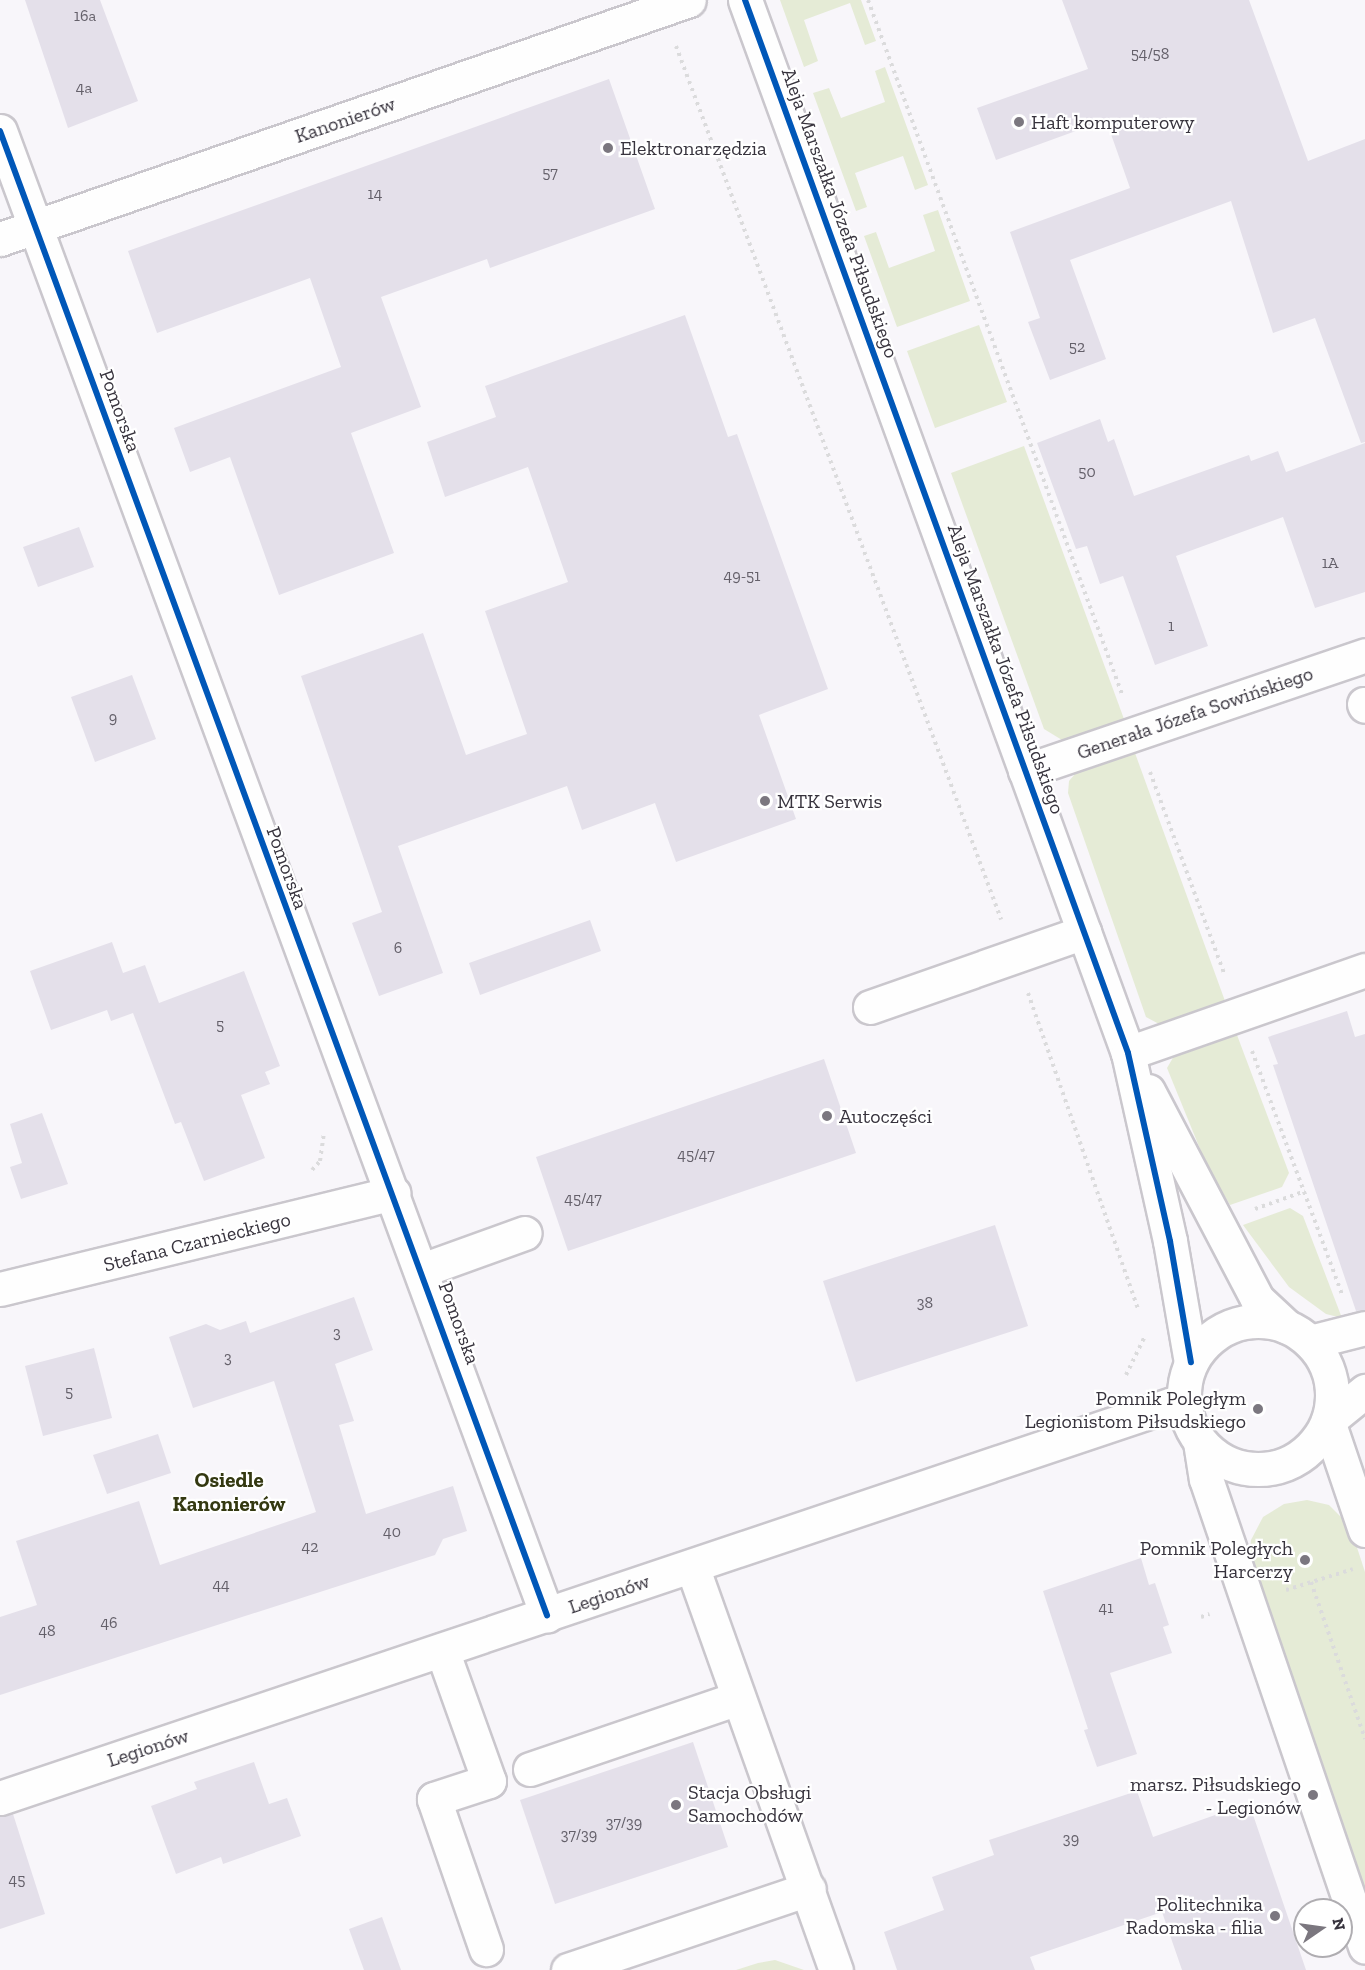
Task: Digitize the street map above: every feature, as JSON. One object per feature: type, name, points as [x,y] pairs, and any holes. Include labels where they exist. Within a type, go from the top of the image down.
[{"type":"street","name":"Aleja Marszałka Józefa Piłsudskiego","points":[[745,0],[1128,1053],[1170,1241],[1191,1362]]},
{"type":"street","name":"Kanonierów","points":[[0,239],[676,5]]},
{"type":"street","name":"Pomorska","points":[[0,131],[34,228],[422,1270],[547,1615]]},
{"type":"street","name":"Generała Józefa Sowińskiego","points":[[1025,771],[1365,654]]},
{"type":"street","points":[[870,1007],[1016,958],[1084,932]]},
{"type":"street","points":[[1128,1053],[1365,970]]},
{"type":"street","name":"Aleja Marszałka Józefa Piłsudskiego","points":[[1128,1053],[1257,1299],[1298,1334]]},
{"type":"street","name":"Stefana Czarnieckiego","points":[[0,1289],[393,1193]]},
{"type":"street","points":[[422,1270],[525,1233]]},
{"type":"street","points":[[1365,1328],[1298,1334],[1258,1320],[1231,1325],[1208,1340],[1191,1362],[1184,1400],[1188,1422],[1200,1442],[1222,1461],[1253,1470],[1284,1465],[1311,1448],[1328,1421],[1365,1391]]},
{"type":"street","points":[[1298,1334],[1326,1365],[1333,1392],[1328,1421],[1365,1530]]},
{"type":"street","name":"Legionów","points":[[0,1798],[1184,1400]]},
{"type":"street","points":[[1200,1442],[1206,1479],[1365,1947]]},
{"type":"street","points":[[692,1566],[836,1970]]},
{"type":"street","points":[[442,1650],[489,1781],[434,1799],[486,1949]]},
{"type":"street","points":[[530,1769],[738,1698]]},
{"type":"street","points":[[568,1970],[809,1889]]},
{"type":"path","points":[[868,0],[1124,702]]},
{"type":"path","points":[[676,5],[1016,958],[1139,1312]]},
{"type":"path","points":[[1125,1377],[1146,1335],[1143,1323]]},
{"type":"path","points":[[1311,1582],[1365,1739]]},
{"type":"green space","points":[[780,0],[861,0],[876,41],[865,45],[850,3],[804,20],[818,61],[804,67]]},
{"type":"green space","points":[[885,67],[928,185],[915,190],[903,156],[855,173],[867,207],[856,211],[813,93],[829,88],[841,118],[885,102],[875,71]]},
{"type":"green space","points":[[938,210],[970,301],[897,327],[864,236],[876,232],[889,268],[935,251],[923,215]]},
{"type":"green space","points":[[979,325],[1007,402],[935,428],[907,351]]},
{"type":"green space","points":[[1024,446],[1124,719],[1062,740],[1044,729],[951,473]]},
{"type":"green space","points":[[1135,753],[1225,1001],[1159,1024],[1146,1017],[1068,793],[1069,781],[1075,774]]},
{"type":"green space","points":[[1237,1035],[1289,1173],[1282,1187],[1230,1205],[1207,1166],[1167,1068],[1174,1056]]},
{"type":"green space","points":[[1290,1208],[1303,1216],[1342,1318],[1326,1314],[1289,1287],[1243,1225]]},
{"type":"green space","points":[[1307,1500],[1329,1505],[1350,1526],[1365,1572],[1365,1907],[1248,1567],[1251,1540],[1263,1517],[1284,1504]]},
{"type":"green space","points":[[775,1960],[804,1970],[736,1970],[758,1963]]},
{"type":"building","points":[[25,0],[100,0],[138,101],[68,128]]},
{"type":"building","points":[[1062,0],[1249,0],[1308,161],[1365,139],[1365,442],[1361,443],[1315,318],[1273,333],[1231,201],[1070,260],[1106,359],[1050,380],[1028,322],[1040,318],[1010,232],[1130,188],[1106,120],[996,160],[977,108],[1088,69]]},
{"type":"building","points":[[609,79],[655,209],[490,268],[487,259],[381,297],[421,407],[351,433],[394,553],[279,595],[230,457],[190,472],[174,428],[341,367],[310,278],[157,333],[128,251]]},
{"type":"building","points":[[685,315],[728,437],[737,434],[828,689],[759,715],[796,819],[676,862],[655,803],[582,830],[567,786],[398,846],[443,973],[379,996],[352,923],[382,912],[301,676],[423,633],[466,755],[527,734],[485,611],[568,582],[528,467],[445,497],[427,442],[496,417],[485,386]]},
{"type":"building","points":[[1100,419],[1108,442],[1114,439],[1134,496],[1249,455],[1251,461],[1278,451],[1286,472],[1365,443],[1365,592],[1315,608],[1283,517],[1176,556],[1208,646],[1155,665],[1123,576],[1100,584],[1087,546],[1076,549],[1037,443]]},
{"type":"building","points":[[79,527],[94,567],[38,587],[23,547]]},
{"type":"building","points":[[132,675],[156,739],[95,762],[71,697]]},
{"type":"building","points":[[590,920],[601,951],[480,995],[469,963]]},
{"type":"building","points":[[112,942],[123,973],[145,965],[159,1003],[244,971],[280,1066],[265,1072],[270,1084],[241,1095],[265,1158],[204,1181],[181,1122],[175,1124],[133,1013],[111,1021],[107,1010],[51,1030],[30,971]]},
{"type":"building","points":[[1347,1011],[1355,1037],[1365,1034],[1365,1310],[1356,1311],[1273,1065],[1278,1064],[1268,1037]]},
{"type":"building","points":[[824,1059],[856,1153],[568,1251],[536,1157]]},
{"type":"building","points":[[42,1113],[68,1184],[21,1199],[10,1167],[22,1163],[10,1124]]},
{"type":"building","points":[[995,1225],[1028,1326],[856,1382],[823,1281]]},
{"type":"building","points":[[354,1297],[373,1350],[335,1364],[354,1421],[339,1425],[366,1514],[453,1486],[467,1531],[443,1539],[435,1555],[0,1695],[0,1617],[37,1605],[16,1541],[139,1501],[160,1565],[316,1512],[274,1381],[193,1408],[169,1337],[206,1324],[220,1330],[246,1321],[250,1333]]},
{"type":"building","points":[[94,1348],[112,1418],[43,1436],[25,1366]]},
{"type":"building","points":[[158,1434],[171,1473],[107,1494],[93,1455]]},
{"type":"building","points":[[1141,1558],[1149,1585],[1155,1583],[1169,1625],[1163,1627],[1172,1653],[1110,1673],[1137,1754],[1097,1767],[1084,1730],[1088,1729],[1043,1591]]},
{"type":"building","points":[[693,1742],[728,1847],[555,1904],[520,1800]]},
{"type":"building","points":[[254,1762],[269,1804],[287,1798],[301,1836],[223,1864],[221,1857],[176,1874],[151,1806],[197,1789],[194,1782]]},
{"type":"building","points":[[1137,1791],[1153,1837],[1249,1803],[1293,1932],[1293,1958],[1302,1958],[1306,1970],[1182,1970],[1162,1912],[1030,1957],[1035,1970],[897,1970],[884,1932],[944,1910],[932,1877],[994,1855],[989,1840]]},
{"type":"building","points":[[13,1814],[45,1914],[0,1929],[0,1816]]},
{"type":"building","points":[[382,1917],[401,1970],[364,1970],[349,1929]]},
{"type":"cycle path","points":[[745,0],[1128,1053],[1170,1241],[1191,1362]]},
{"type":"cycle path","points":[[0,131],[547,1615]]},
{"type":"place","name":"Haft komputerowy","points":[[1019,122]]},
{"type":"place","name":"Elektronarzędzia","points":[[608,148]]},
{"type":"place","name":"MTK Serwis","points":[[765,801]]},
{"type":"place","name":"Autoczęści","points":[[827,1116]]},
{"type":"place","name":"Pomnik Poległym Legionistom Piłsudskiego","points":[[1258,1409]]},
{"type":"place","name":"Pomnik Poległych Harcerzy","points":[[1305,1560]]},
{"type":"place","name":"marsz. Piłsudskiego - Legionów","points":[[1313,1795]]},
{"type":"place","name":"Stacja Obsługi Samochodów","points":[[676,1805]]},
{"type":"place","name":"Politechnika Radomska - filia","points":[[1275,1916]]},
{"type":"district","name":"Osiedle Kanonierów","points":[[229,1492]]}]
